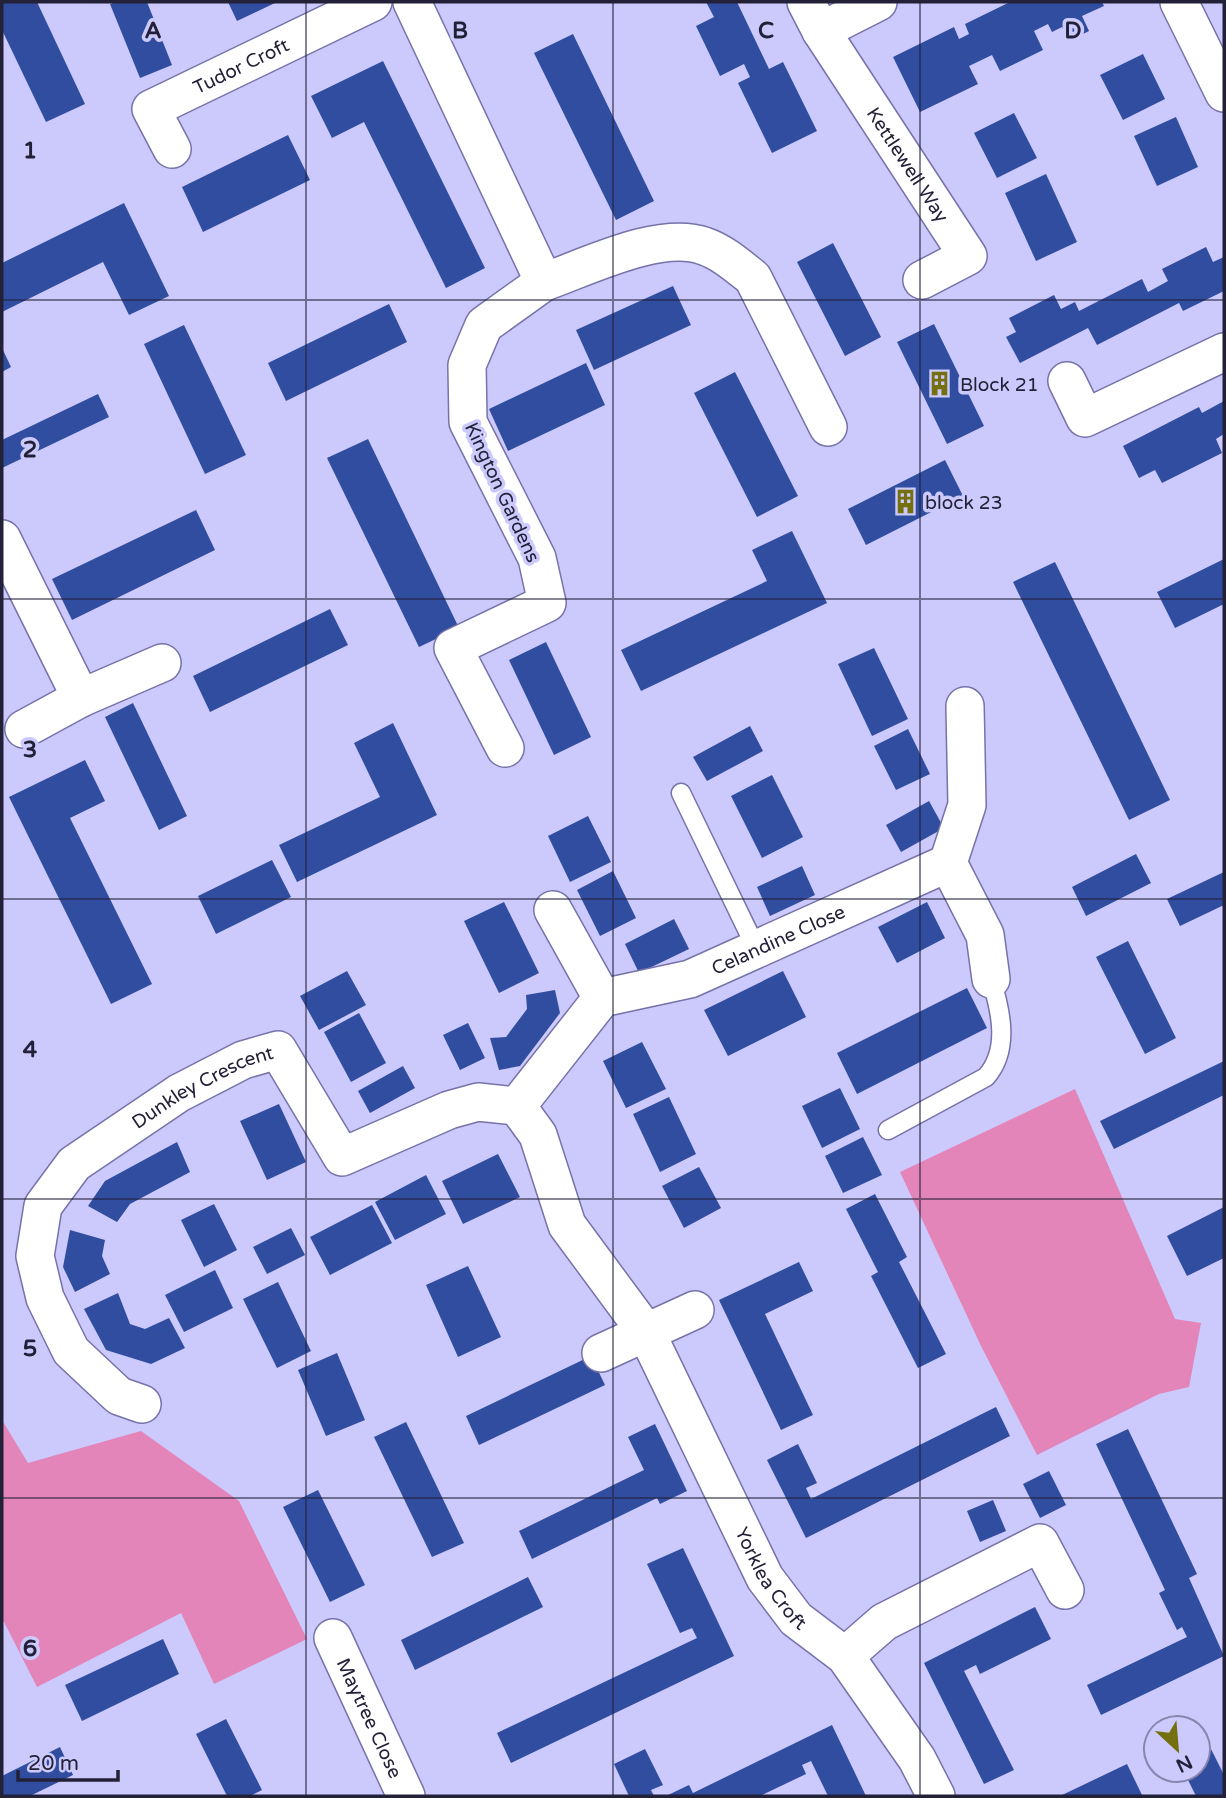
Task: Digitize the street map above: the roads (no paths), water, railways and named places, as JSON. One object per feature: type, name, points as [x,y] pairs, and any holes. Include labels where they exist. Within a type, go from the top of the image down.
[{"type":"street","name":"Tudor Croft","points":[[172,149],[151,109],[373,2]]},
{"type":"street","points":[[412,2],[544,282]]},
{"type":"street","name":"Kettlewell Way","points":[[878,2],[814,16],[968,256],[922,280]]},
{"type":"street","points":[[1180,2],[1224,93]]},
{"type":"street","name":"Kington Gardens","points":[[505,748],[453,648],[547,603],[537,558],[468,422],[467,365],[484,325],[544,282],[666,241],[703,245],[733,262],[753,278],[828,427]]},
{"type":"street","points":[[1067,381],[1085,418],[1224,352]]},
{"type":"street","points":[[2,539],[81,698]]},
{"type":"street","points":[[24,729],[81,698],[162,663]]},
{"type":"street","points":[[965,706],[967,805],[948,863],[985,935],[991,979]]},
{"type":"street","name":"Celandine Close","points":[[602,998],[690,979],[948,863]]},
{"type":"street","points":[[553,910],[602,998],[517,1106],[538,1135],[567,1225],[646,1332]]},
{"type":"street","name":"Dunkley Crescent","points":[[142,1404],[119,1396],[71,1351],[45,1298],[35,1256],[43,1206],[74,1164],[179,1093],[243,1060],[278,1050],[342,1157],[449,1110],[478,1102],[517,1106]]},
{"type":"street","points":[[601,1353],[695,1310]]},
{"type":"street","name":"Yorklea Croft","points":[[646,1332],[765,1578],[796,1619],[845,1657],[917,1759],[936,1796]]},
{"type":"street","points":[[845,1657],[884,1622],[1040,1543],[1065,1590]]},
{"type":"street","name":"Maytree Close","points":[[333,1638],[406,1796]]},
{"type":"lane","points":[[681,793],[757,950]]},
{"type":"lane","points":[[888,1130],[986,1077],[995,1066],[1000,1051],[1002,1012],[991,979]]},
{"type":"place","name":"Block 21","points":[[940,384]]},
{"type":"place","name":"block 23","points":[[905,502]]}]
